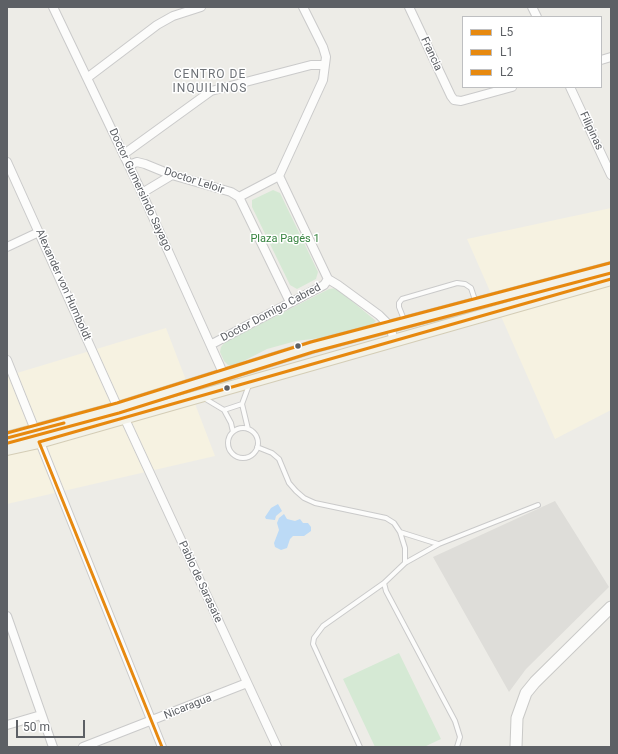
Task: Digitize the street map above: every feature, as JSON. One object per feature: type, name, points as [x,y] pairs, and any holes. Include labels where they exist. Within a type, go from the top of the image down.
[{"type":"main road","points":[[7,449],[36,436],[121,413],[198,396],[307,364],[394,341],[477,311],[611,268]]},
{"type":"main road","points":[[121,413],[224,375],[312,347],[405,322],[477,311],[611,279]]},
{"type":"main road","points":[[307,364],[323,353],[386,336],[390,332],[390,326]]},
{"type":"main road","points":[[7,438],[36,436]]},
{"type":"main road","points":[[516,747],[517,718],[526,693],[534,682],[611,607]]},
{"type":"street","name":"Doctor Gumersindo Sayago","points":[[53,7],[124,154],[212,344],[224,375]]},
{"type":"street","points":[[87,78],[157,25],[173,16],[201,7]]},
{"type":"street","points":[[239,197],[279,176],[323,80],[326,65],[323,47],[303,7]]},
{"type":"street","name":"Francia","points":[[408,7],[454,100],[461,101],[508,88]]},
{"type":"street","points":[[532,7],[536,16]]},
{"type":"street","points":[[124,154],[211,91],[311,65],[326,65]]},
{"type":"street","name":"Filipinas","points":[[570,88],[611,175]]},
{"type":"street","name":"Alexander von Humboldt","points":[[7,162],[121,413]]},
{"type":"street","name":"Doctor Leloir","points":[[129,166],[137,162],[145,164],[172,175],[231,192],[239,197],[290,302]]},
{"type":"street","points":[[142,193],[172,175]]},
{"type":"street","points":[[279,176],[328,279],[367,306],[390,326],[394,341]]},
{"type":"street","points":[[7,247],[39,232]]},
{"type":"street","name":"Doctor Domigo Cabred","points":[[212,344],[324,285],[328,279]]},
{"type":"street","points":[[7,360],[36,436],[162,747]]},
{"type":"street","name":"Pablo de Sarasate","points":[[121,413],[277,747]]},
{"type":"street","points":[[7,616],[53,747]]},
{"type":"street","name":"Nicaragua","points":[[83,747],[152,722],[247,683]]},
{"type":"street","points":[[7,725],[41,715]]},
{"type":"lane","points":[[405,322],[399,307],[399,303],[402,299],[457,283],[465,284],[471,288],[477,311]]},
{"type":"lane","points":[[248,429],[240,428],[233,432],[228,441],[233,454],[242,458],[252,455],[257,447],[257,438],[248,429],[242,404],[250,381]]},
{"type":"lane","points":[[198,396],[208,399],[224,410],[231,423],[233,432]]},
{"type":"lane","points":[[224,410],[242,404]]},
{"type":"lane","points":[[257,447],[272,453],[280,459],[289,483],[304,498],[315,503],[386,518],[394,523],[400,532],[405,548],[405,563]]},
{"type":"lane","points":[[360,747],[313,644],[314,638],[323,626],[384,583],[405,563],[439,544],[538,505]]},
{"type":"lane","points":[[400,532],[439,544]]},
{"type":"lane","points":[[384,583],[386,591],[455,721],[460,737],[457,747]]},
{"type":"shaded area","points":[[611,208],[611,410],[555,439],[467,239]]},
{"type":"shaded area","points":[[166,328],[215,456],[7,504],[7,376]]},
{"type":"shaded area","points":[[555,501],[609,587],[526,669],[509,692],[433,557]]},
{"type":"green space","name":"Plaza Pagés 1","points":[[273,190],[280,193],[318,272],[316,279],[297,289],[290,285],[252,207],[252,200]]},
{"type":"green space","points":[[336,288],[376,321],[369,327],[328,337],[296,341],[267,349],[234,366],[228,365],[224,361],[220,352],[221,347],[225,342],[329,289]]},
{"type":"green space","points":[[399,653],[441,739],[424,747],[375,747],[343,679]]},
{"type":"water","points":[[278,504],[282,511],[276,516],[275,520],[266,519],[265,517],[271,508]]},
{"type":"water","points":[[284,514],[287,519],[295,521],[300,519],[303,523],[308,523],[311,527],[311,531],[304,536],[293,536],[290,539],[287,548],[281,550],[275,547],[274,543],[279,530],[277,523],[279,518]]},
{"type":"transit line","name":"L2","points":[[7,433],[117,403],[311,342],[610,263]]},
{"type":"transit line","name":"L1","points":[[8,443],[119,413],[313,352],[611,273]]},
{"type":"transit line","name":"L5","points":[[162,747],[39,442],[611,279]]},
{"type":"transit line","name":"L5","points":[[7,438],[64,423]]},
{"type":"district","name":"CENTRO DE INQUILINOS","points":[[210,82]]}]
